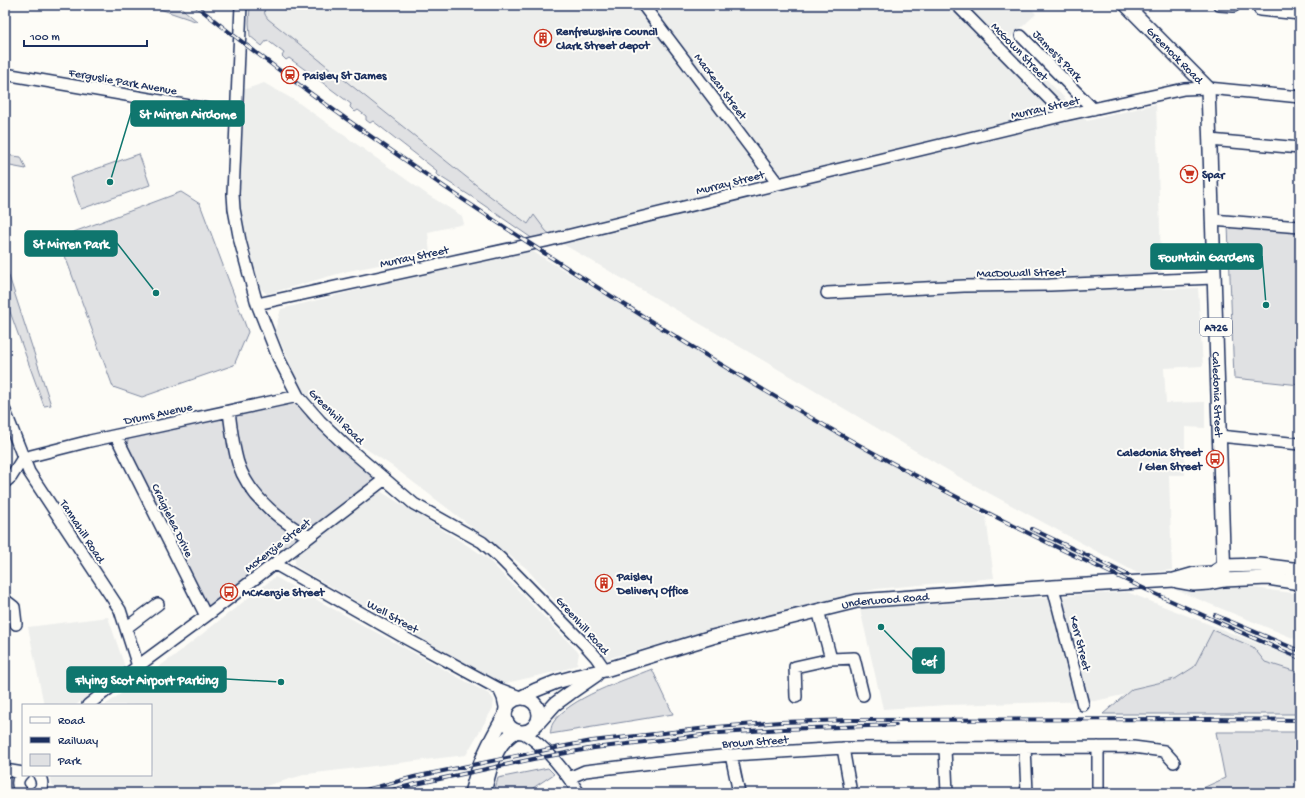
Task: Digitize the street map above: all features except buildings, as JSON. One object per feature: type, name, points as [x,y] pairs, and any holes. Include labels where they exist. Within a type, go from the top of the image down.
[{"type":"main road","name":"Greenock Road","points":[[1126,5],[1208,88]]},
{"type":"main road","name":"Caledonia Street","points":[[1208,88],[1224,580]]},
{"type":"main road","points":[[1224,566],[1260,565],[1300,570]]},
{"type":"main road","name":"Underwood Road","points":[[521,697],[556,682],[605,670],[712,637],[857,601],[1174,580],[1195,574],[1213,573],[1224,566]]},
{"type":"main road","name":"Underwood Road","points":[[1174,580],[1194,584],[1224,580],[1268,578],[1300,582]]},
{"type":"main road","name":"Underwood Road","points":[[537,724],[555,704],[570,692],[605,670]]},
{"type":"main road","points":[[471,793],[487,746],[510,703],[514,699],[521,697],[529,698],[536,703],[539,708],[539,718],[537,724],[531,730],[520,731],[506,738],[498,750],[484,793]]},
{"type":"main road","points":[[505,713],[509,725],[520,731]]},
{"type":"street","name":"Greenhill Road","points":[[241,5],[233,194],[234,209],[240,241],[257,304],[278,357],[298,396],[320,421],[346,446],[414,504],[482,542],[500,558],[588,648],[605,670]]},
{"type":"street","name":"MacKean Street","points":[[643,5],[778,184]]},
{"type":"street","name":"McGown Street","points":[[957,5],[1065,115]]},
{"type":"street","points":[[1219,5],[1234,6]]},
{"type":"street","points":[[1260,10],[1300,14]]},
{"type":"street","name":"James's Park","points":[[1022,36],[1093,109]]},
{"type":"street","name":"Ferguslie Park Avenue","points":[[5,74],[236,114]]},
{"type":"street","name":"Murray Street","points":[[257,304],[546,241],[1065,115],[1184,89],[1208,88],[1300,97]]},
{"type":"street","points":[[1210,140],[1300,148]]},
{"type":"street","points":[[1212,220],[1300,227]]},
{"type":"street","name":"MacDowall Street","points":[[828,293],[964,286],[1050,285],[1214,278]]},
{"type":"street","name":"Drums Avenue","points":[[23,458],[90,441],[298,396]]},
{"type":"street","name":"Tannahill Road","points":[[5,411],[29,472],[120,610],[138,666]]},
{"type":"street","points":[[229,411],[238,463],[249,486],[267,508],[292,528],[309,537]]},
{"type":"street","name":"Craigielea Drive","points":[[116,436],[206,616]]},
{"type":"street","points":[[1220,436],[1300,444]]},
{"type":"street","points":[[5,482],[11,478],[23,458]]},
{"type":"street","name":"McKenzie Street","points":[[89,704],[386,479]]},
{"type":"street","name":"Well Street","points":[[275,564],[499,689],[521,697]]},
{"type":"street","name":"Kerr Street","points":[[1053,587],[1083,705]]},
{"type":"street","points":[[5,600],[14,607],[16,624]]},
{"type":"street","points":[[126,628],[158,604]]},
{"type":"street","points":[[818,610],[831,659]]},
{"type":"street","points":[[796,697],[795,668],[831,659],[854,658],[863,695]]},
{"type":"street","points":[[499,689],[503,698],[505,713]]},
{"type":"street","points":[[537,724],[538,734],[542,746]]},
{"type":"street","points":[[520,731],[531,737],[542,746],[569,778],[579,793]]},
{"type":"street","points":[[1025,747],[1027,793]]},
{"type":"street","points":[[1098,747],[1098,793]]},
{"type":"street","name":"Brown Street","points":[[569,778],[586,771],[660,762],[732,755],[842,748],[1133,747],[1164,751],[1174,762]]},
{"type":"street","points":[[842,748],[851,793]]},
{"type":"street","points":[[945,748],[946,793]]},
{"type":"street","points":[[732,755],[739,793]]},
{"type":"street","points":[[5,770],[22,773]]},
{"type":"street","points":[[19,790],[19,777],[22,774]]},
{"type":"street","points":[[5,776],[19,790]]},
{"type":"street","points":[[36,793],[41,788],[41,777]]},
{"type":"street","points":[[41,777],[49,793]]},
{"type":"shaded area","points":[[253,5],[1028,5],[1036,14],[1008,40],[1087,121],[1156,104],[1162,289],[1198,288],[1203,366],[1164,368],[1166,403],[1205,402],[1205,428],[1185,427],[1185,475],[1169,475],[1172,570],[1137,573],[961,478],[766,362],[561,243],[546,231],[534,216],[528,224],[490,196],[271,22],[253,21]]},
{"type":"shaded area","points":[[264,83],[296,101],[428,195],[462,216],[464,224],[428,232],[430,255],[348,271],[267,294],[260,288],[239,213],[243,90]]},
{"type":"shaded area","points":[[527,248],[826,428],[986,517],[994,578],[876,589],[766,615],[606,659],[526,568],[392,466],[354,441],[302,390],[275,330],[281,309]]},
{"type":"shaded area","points":[[380,491],[486,557],[579,653],[577,665],[563,670],[502,684],[295,566],[295,556]]},
{"type":"shaded area","points":[[275,577],[489,694],[494,700],[493,708],[466,755],[307,774],[246,793],[60,793],[52,784],[50,776],[152,776],[152,704],[106,704],[174,656]]},
{"type":"shaded area","points":[[1228,583],[1239,586],[1300,594],[1300,641],[1171,588]]},
{"type":"shaded area","points":[[1127,592],[1300,660],[1300,682],[1169,685],[1095,701],[947,705],[883,709],[860,609]]},
{"type":"shaded area","points":[[108,617],[125,667],[77,704],[44,704],[28,627]]},
{"type":"green space","points":[[148,5],[178,5],[198,22]]},
{"type":"green space","points":[[250,5],[267,5],[264,12],[268,19],[490,196],[528,224],[534,215],[546,231],[551,235],[533,239],[436,174],[436,170],[373,121],[370,123],[366,120],[366,116],[358,110],[355,112],[350,107],[351,104],[315,77],[310,80],[307,78],[311,74],[289,58],[286,60],[282,56],[284,53],[267,40],[262,46],[250,36]]},
{"type":"green space","points":[[139,154],[150,185],[81,209],[70,178]]},
{"type":"green space","points":[[5,155],[21,157],[26,169],[5,165]]},
{"type":"green space","points":[[181,192],[200,204],[248,332],[234,365],[142,397],[113,387],[64,253],[71,233]]},
{"type":"green space","points":[[1228,225],[1300,232],[1300,385],[1234,378]]},
{"type":"green space","points":[[5,264],[51,405],[44,406],[5,298]]},
{"type":"green space","points":[[297,399],[308,418],[379,479],[207,609],[127,444],[129,436]]},
{"type":"green space","points":[[1213,630],[1253,647],[1265,662],[1300,673],[1300,714],[1103,714],[1132,689],[1175,679],[1194,667]]},
{"type":"green space","points":[[652,669],[673,714],[550,734],[553,723],[560,714],[571,706],[613,684]]},
{"type":"green space","points":[[1216,732],[1300,732],[1300,793],[1192,793],[1225,778]]},
{"type":"green space","points":[[548,768],[554,774],[533,788],[536,793],[494,793],[498,778]]},
{"type":"railway","points":[[195,5],[287,76],[430,177],[607,293],[765,391],[910,473],[1074,556],[1246,635],[1300,658]]},
{"type":"railway","points":[[1032,529],[1128,575]]},
{"type":"railway","points":[[1215,615],[1300,651]]},
{"type":"railway","points":[[355,793],[414,777],[592,741],[717,727],[781,722],[851,720],[1300,720]]},
{"type":"railway","points":[[380,793],[533,759],[594,748],[719,733],[896,725]]},
{"type":"place","name":"Renfrewshire Council Clark Street depot","points":[[543,38]]},
{"type":"place","name":"Paisley St James","points":[[290,75]]},
{"type":"place","name":"Spar","points":[[1189,174]]},
{"type":"place","name":"St Mirren Airdome","points":[[110,182]]},
{"type":"place","name":"St Mirren Park","points":[[156,293]]},
{"type":"place","name":"Fountain Gardens","points":[[1266,305]]},
{"type":"place","name":"Caledonia Street / Glen Street","points":[[1215,459]]},
{"type":"place","name":"Paisley Delivery Office","points":[[604,583]]},
{"type":"place","name":"MCKenzie Street","points":[[229,592]]},
{"type":"place","name":"cef","points":[[881,627]]},
{"type":"place","name":"Flying Scot Airport Parking","points":[[281,682]]}]
